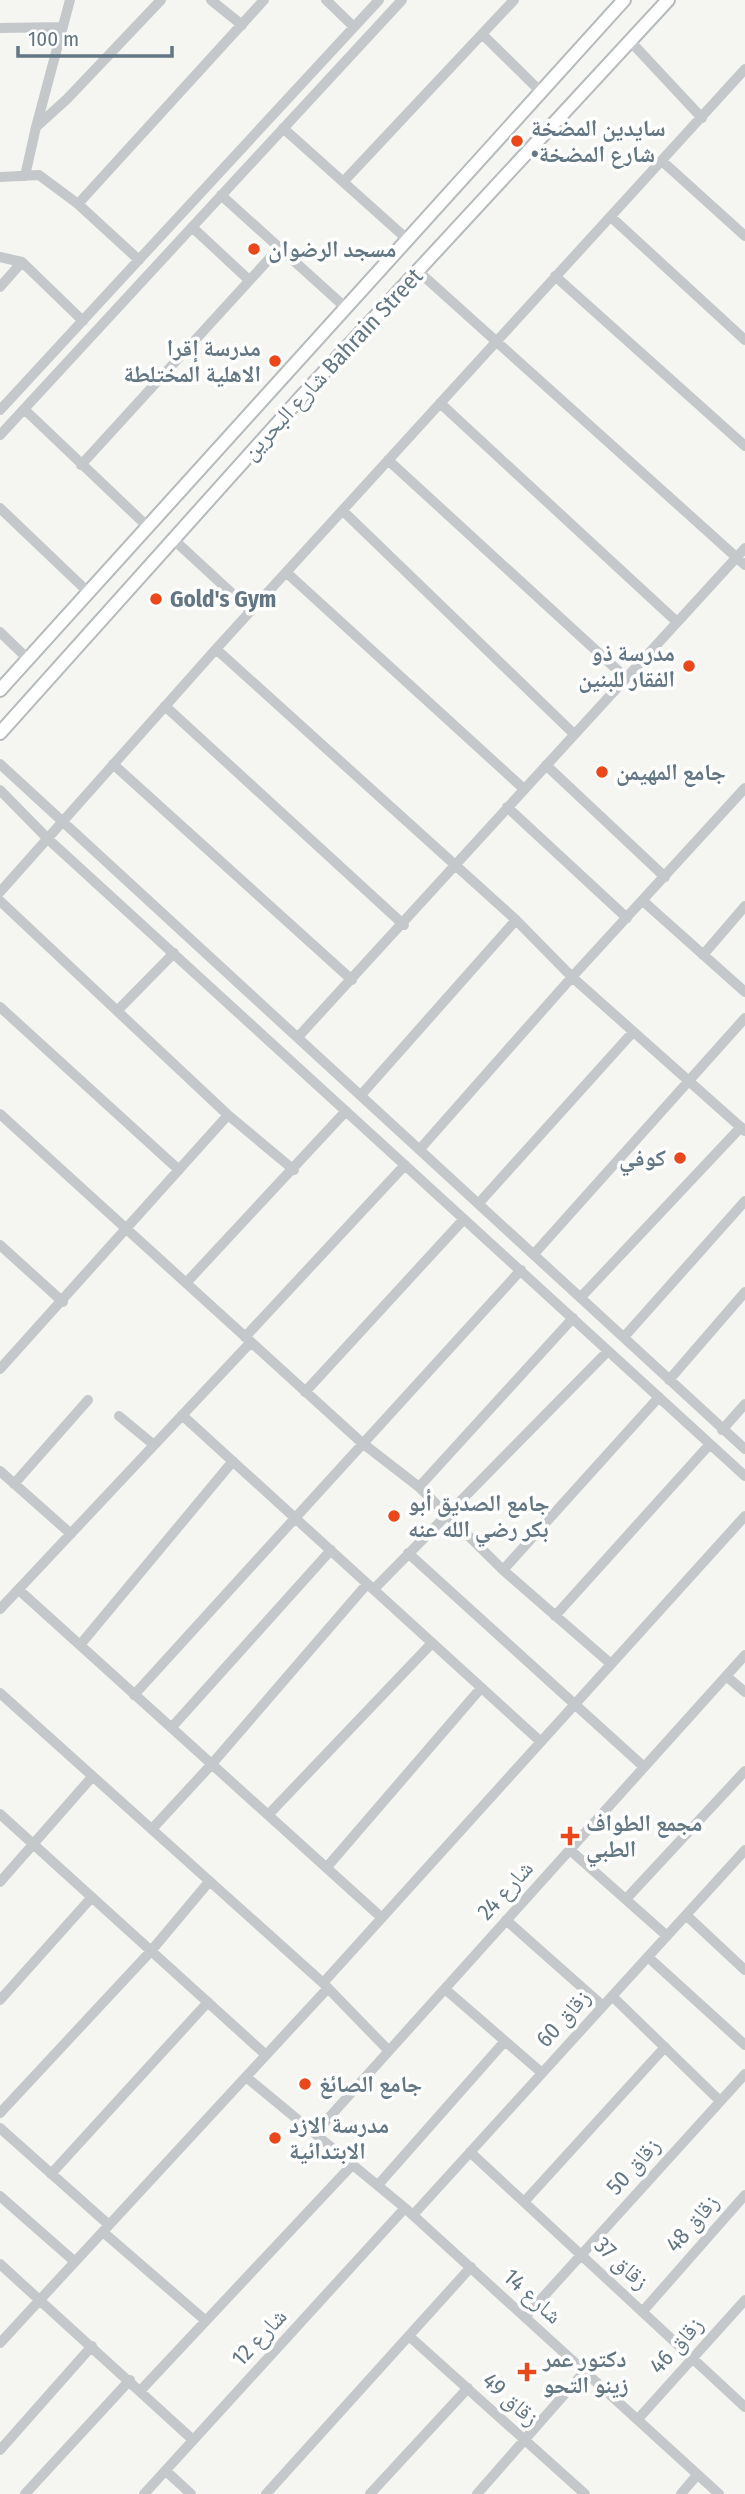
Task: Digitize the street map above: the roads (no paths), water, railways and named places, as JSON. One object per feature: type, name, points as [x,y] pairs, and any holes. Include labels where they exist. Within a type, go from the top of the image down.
[{"type":"main road","name":"شارع البحرين Bahrain Street","points":[[0,690],[624,0]]},
{"type":"main road","name":"شارع البحرين Bahrain Street","points":[[0,733],[301,397],[668,0]]},
{"type":"main road","points":[[281,380],[301,397]]},
{"type":"street","points":[[26,176],[36,127],[70,0]]},
{"type":"street","points":[[36,127],[67,99],[161,0]]},
{"type":"street","points":[[211,0],[242,25]]},
{"type":"street","points":[[79,204],[264,0]]},
{"type":"street","points":[[326,0],[354,27]]},
{"type":"street","points":[[0,410],[379,0]]},
{"type":"street","points":[[0,435],[401,0]]},
{"type":"street","points":[[344,181],[514,0]]},
{"type":"street","points":[[0,28],[63,27]]},
{"type":"street","points":[[482,34],[541,92]]},
{"type":"street","points":[[631,42],[702,118]]},
{"type":"street","points":[[0,892],[216,649],[745,69]]},
{"type":"street","points":[[312,71],[325,82]]},
{"type":"street","points":[[284,128],[408,240]]},
{"type":"street","points":[[662,161],[745,236]]},
{"type":"street","points":[[0,177],[39,175],[79,204],[139,260]]},
{"type":"street","points":[[221,195],[346,309]]},
{"type":"street","points":[[611,217],[745,340]]},
{"type":"street","points":[[192,227],[249,280]]},
{"type":"street","points":[[81,465],[280,247]]},
{"type":"street","points":[[0,257],[22,262],[83,321]]},
{"type":"street","points":[[0,287],[22,262]]},
{"type":"street","points":[[418,271],[741,561]]},
{"type":"street","points":[[555,276],[745,446]]},
{"type":"street","points":[[440,404],[677,622]]},
{"type":"street","points":[[24,409],[148,527]]},
{"type":"street","points":[[388,460],[625,677]]},
{"type":"street","points":[[0,508],[88,592]]},
{"type":"street","points":[[343,511],[574,734]]},
{"type":"street","points":[[173,539],[251,611]]},
{"type":"street","points":[[298,1037],[404,925],[455,864],[625,677],[677,622],[741,561],[745,548]]},
{"type":"street","points":[[287,573],[524,789]]},
{"type":"street","points":[[0,632],[28,659]]},
{"type":"street","points":[[216,649],[516,920],[572,977],[743,1129],[581,1297]]},
{"type":"street","points":[[165,706],[404,925]]},
{"type":"street","points":[[0,764],[745,1449]]},
{"type":"street","points":[[113,764],[352,980]]},
{"type":"street","points":[[546,765],[665,877]]},
{"type":"street","points":[[420,1149],[572,977],[745,788]]},
{"type":"street","points":[[0,790],[48,839],[745,1476]]},
{"type":"street","points":[[507,807],[627,918]]},
{"type":"street","points":[[0,901],[228,1115],[294,1170]]},
{"type":"street","points":[[643,901],[745,992]]},
{"type":"street","points":[[703,955],[745,905]]},
{"type":"street","points":[[361,1095],[516,920]]},
{"type":"street","points":[[117,1012],[174,953]]},
{"type":"street","points":[[0,1007],[178,1170]]},
{"type":"street","points":[[534,1254],[745,1018]]},
{"type":"street","points":[[479,1203],[634,1032]]},
{"type":"street","points":[[186,1283],[294,1170],[346,1111]]},
{"type":"street","points":[[0,1114],[361,1443],[419,1487],[503,1570],[611,1664]]},
{"type":"street","points":[[2,1363],[63,1302],[228,1115]]},
{"type":"street","points":[[0,1609],[182,1415],[405,1165]]},
{"type":"street","points":[[624,1337],[745,1201]]},
{"type":"street","points":[[305,1392],[464,1219]]},
{"type":"street","points":[[0,1245],[63,1302]]},
{"type":"street","points":[[134,1695],[520,1270]]},
{"type":"street","points":[[541,1289],[556,1274]]},
{"type":"street","points":[[669,1380],[745,1292]]},
{"type":"street","points":[[419,1487],[573,1318]]},
{"type":"street","points":[[152,1829],[371,1587],[608,1351]]},
{"type":"street","points":[[503,1570],[631,1424],[659,1397]]},
{"type":"street","points":[[14,1484],[88,1399]]},
{"type":"street","points":[[722,1430],[745,1404]]},
{"type":"street","points":[[182,1415],[294,1520],[331,1550],[541,1742]]},
{"type":"street","points":[[119,1416],[154,1445]]},
{"type":"street","points":[[555,1616],[710,1444]]},
{"type":"street","points":[[80,1645],[233,1461]]},
{"type":"street","points":[[0,1471],[71,1534]]},
{"type":"street","points":[[0,2343],[266,2055],[382,1918],[745,1516]]},
{"type":"street","points":[[172,1727],[331,1550]]},
{"type":"street","points":[[408,1553],[643,1767]]},
{"type":"street","points":[[19,1590],[382,1918]]},
{"type":"street","points":[[269,1814],[432,1643]]},
{"type":"street","name":"شارع 24","points":[[316,2132],[643,1767],[726,1676],[743,1662]]},
{"type":"street","points":[[726,1676],[745,1692]]},
{"type":"street","points":[[327,1867],[481,1688]]},
{"type":"street","points":[[0,1693],[325,1986],[389,2051]]},
{"type":"street","points":[[626,1899],[745,1771]]},
{"type":"street","points":[[0,1882],[92,1777]]},
{"type":"street","points":[[0,1814],[266,2055]]},
{"type":"street","points":[[569,1850],[667,1937]]},
{"type":"street","name":"زقاق 60","points":[[409,2212],[470,2152],[745,1850]]},
{"type":"street","points":[[0,2113],[151,1951],[208,1882]]},
{"type":"street","points":[[0,2000],[92,1898]]},
{"type":"street","points":[[686,1915],[743,1963]]},
{"type":"street","points":[[506,1920],[603,2006]]},
{"type":"street","points":[[648,1957],[745,2045]]},
{"type":"street","points":[[444,1989],[542,2073]]},
{"type":"street","points":[[612,1996],[720,2101]]},
{"type":"street","points":[[51,2174],[208,2002]]},
{"type":"street","points":[[378,2185],[505,2041]]},
{"type":"street","points":[[524,2202],[665,2047]]},
{"type":"street","name":"زقاق 50","points":[[525,2317],[745,2074]]},
{"type":"street","name":"شارع 14","points":[[246,2077],[316,2132],[409,2212],[719,2494]]},
{"type":"street","points":[[0,2128],[206,2321]]},
{"type":"street","name":"زقاق 37","points":[[470,2152],[745,2407]]},
{"type":"street","points":[[141,2390],[353,2164]]},
{"type":"street","name":"زقاق 48","points":[[643,2311],[745,2195]]},
{"type":"street","points":[[0,2196],[74,2261]]},
{"type":"street","name":"شارع 12","points":[[144,2494],[409,2212]]},
{"type":"street","points":[[0,2264],[193,2440]]},
{"type":"street","points":[[271,2492],[471,2267]]},
{"type":"street","name":"زقاق 46","points":[[638,2419],[745,2300]]},
{"type":"street","name":"زقاق 49","points":[[409,2336],[580,2492]]},
{"type":"street","points":[[0,2450],[92,2346]]},
{"type":"street","points":[[477,2494],[585,2371]]},
{"type":"street","points":[[25,2494],[130,2380]]},
{"type":"street","points":[[370,2494],[468,2388]]},
{"type":"street","points":[[166,2471],[191,2494]]},
{"type":"street","points":[[681,2494],[697,2476]]},
{"type":"place","name":"سايدين المضخة •شارع المضخة","points":[[517,141]]},
{"type":"place","name":"مسجد الرضوان","points":[[254,249]]},
{"type":"place","name":"مدرسة إقرا الاهلية المختلطة","points":[[275,361]]},
{"type":"place","name":"Gold's Gym","points":[[156,599]]},
{"type":"place","name":"مدرسة ذو الفقار للبنين","points":[[689,666]]},
{"type":"place","name":"جامع المهيمن","points":[[602,772]]},
{"type":"place","name":"كوفي","points":[[680,1158]]},
{"type":"place","name":"جامع الصديق أبو بكر رضي الله عنه","points":[[394,1516]]},
{"type":"place","name":"مجمع الطواف الطبي","points":[[570,1836]]},
{"type":"place","name":"جامع الصائغ","points":[[305,2084]]},
{"type":"place","name":"مدرسة الازد الابتدائية","points":[[275,2138]]},
{"type":"place","name":"دكتور عمر زينو التحو","points":[[527,2372]]}]
